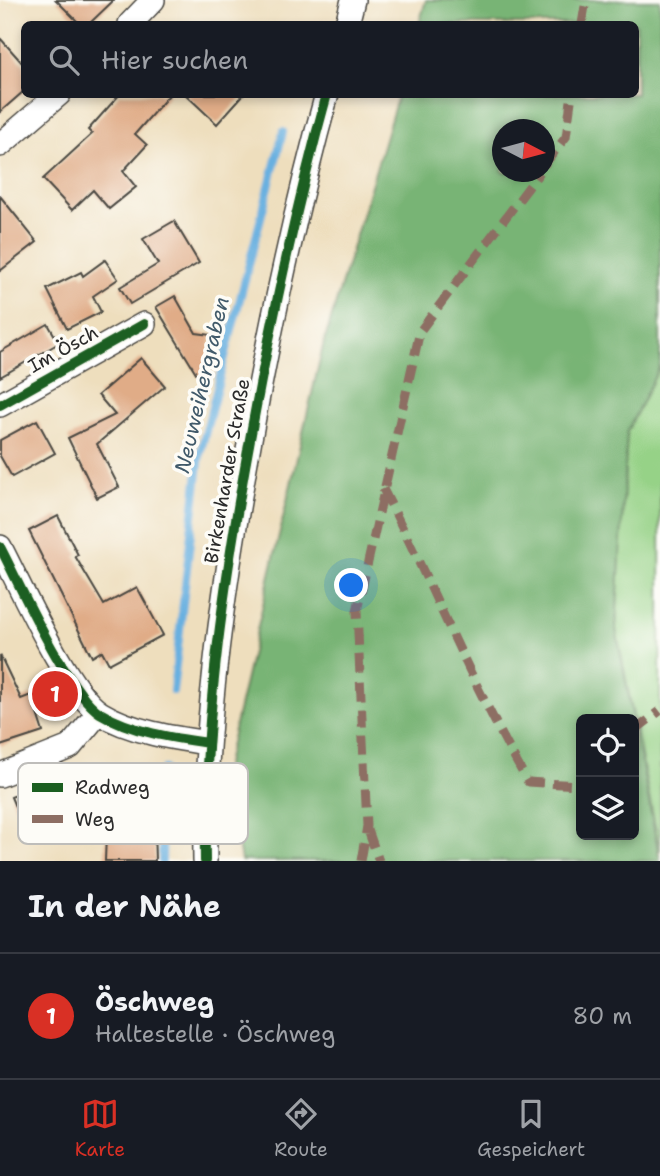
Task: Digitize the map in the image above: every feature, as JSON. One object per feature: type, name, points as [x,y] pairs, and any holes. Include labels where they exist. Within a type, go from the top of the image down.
[{"type":"street","points":[[133,21],[153,0]]},
{"type":"street","points":[[348,21],[353,0]]},
{"type":"street","points":[[0,145],[54,98]]},
{"type":"street","name":"Birkenharder Straße","points":[[207,763],[220,608],[258,393],[308,164],[326,98]]},
{"type":"street","name":"Im Ösch","points":[[0,405],[144,324]]},
{"type":"street","points":[[0,548],[66,671],[99,712],[125,724],[174,738],[208,743]]},
{"type":"street","points":[[30,763],[70,747],[99,712]]},
{"type":"street","points":[[0,775],[18,768]]},
{"type":"green space","points":[[426,0],[660,0],[660,366],[627,432],[616,629],[632,714],[576,714],[576,840],[639,840],[639,750],[660,861],[241,861],[238,844],[248,844],[248,763],[226,763],[323,346],[397,98],[639,98],[639,21],[420,21]]},
{"type":"green space","points":[[660,366],[660,851],[639,745],[639,714],[633,714],[616,629],[627,432]]},
{"type":"building","points":[[56,0],[114,0],[92,21],[77,21]]},
{"type":"building","points":[[0,38],[21,62],[21,94],[0,112]]},
{"type":"building","points":[[116,98],[166,98],[135,134],[147,145],[123,171],[136,187],[109,209],[93,190],[72,210],[43,179],[92,134],[88,130]]},
{"type":"building","points":[[189,98],[240,98],[217,124]]},
{"type":"building","points":[[0,196],[37,242],[0,271]]},
{"type":"building","points":[[174,221],[199,263],[130,304],[120,287],[158,264],[143,239]]},
{"type":"building","points":[[105,260],[118,279],[93,296],[101,312],[67,329],[47,289],[81,272],[83,276]]},
{"type":"building","points":[[175,296],[196,333],[212,335],[204,386],[156,307]]},
{"type":"building","points":[[48,324],[59,343],[0,377],[0,352]]},
{"type":"building","points":[[141,358],[165,386],[97,444],[119,487],[97,498],[68,438],[115,415],[98,395]]},
{"type":"building","points":[[37,420],[55,453],[12,477],[0,456],[0,440]]},
{"type":"building","points":[[58,516],[78,555],[75,556],[104,605],[137,587],[163,635],[109,664],[102,651],[92,657],[29,531]]},
{"type":"building","points":[[0,655],[21,699],[31,695],[43,732],[0,746]]},
{"type":"building","points":[[18,794],[18,814],[11,797]]},
{"type":"building","points":[[106,844],[154,844],[155,861],[105,861]]},
{"type":"waterway","name":"Neuweihergraben","points":[[173,691],[200,454],[283,132]]},
{"type":"waterway","name":"Neuweihergraben","points":[[162,844],[162,861]]},
{"type":"marked path","points":[[582,21],[586,0]]},
{"type":"marked path","points":[[555,151],[566,137],[571,98]]},
{"type":"marked path","points":[[361,861],[367,826],[357,611],[420,331],[532,182]]},
{"type":"marked path","points":[[383,489],[471,674],[528,782],[576,785]]},
{"type":"marked path","points":[[639,727],[660,711]]},
{"type":"marked path","points":[[368,830],[379,861]]},
{"type":"cycle path","points":[[207,763],[216,663],[245,467],[292,233],[326,98]]},
{"type":"cycle path","points":[[0,405],[144,324]]},
{"type":"cycle path","points":[[0,547],[59,661],[87,701],[112,720],[139,730],[208,743]]},
{"type":"cycle path","points":[[205,844],[205,861]]},
{"type":"place","name":"Öschweg","points":[[55,694]]}]
